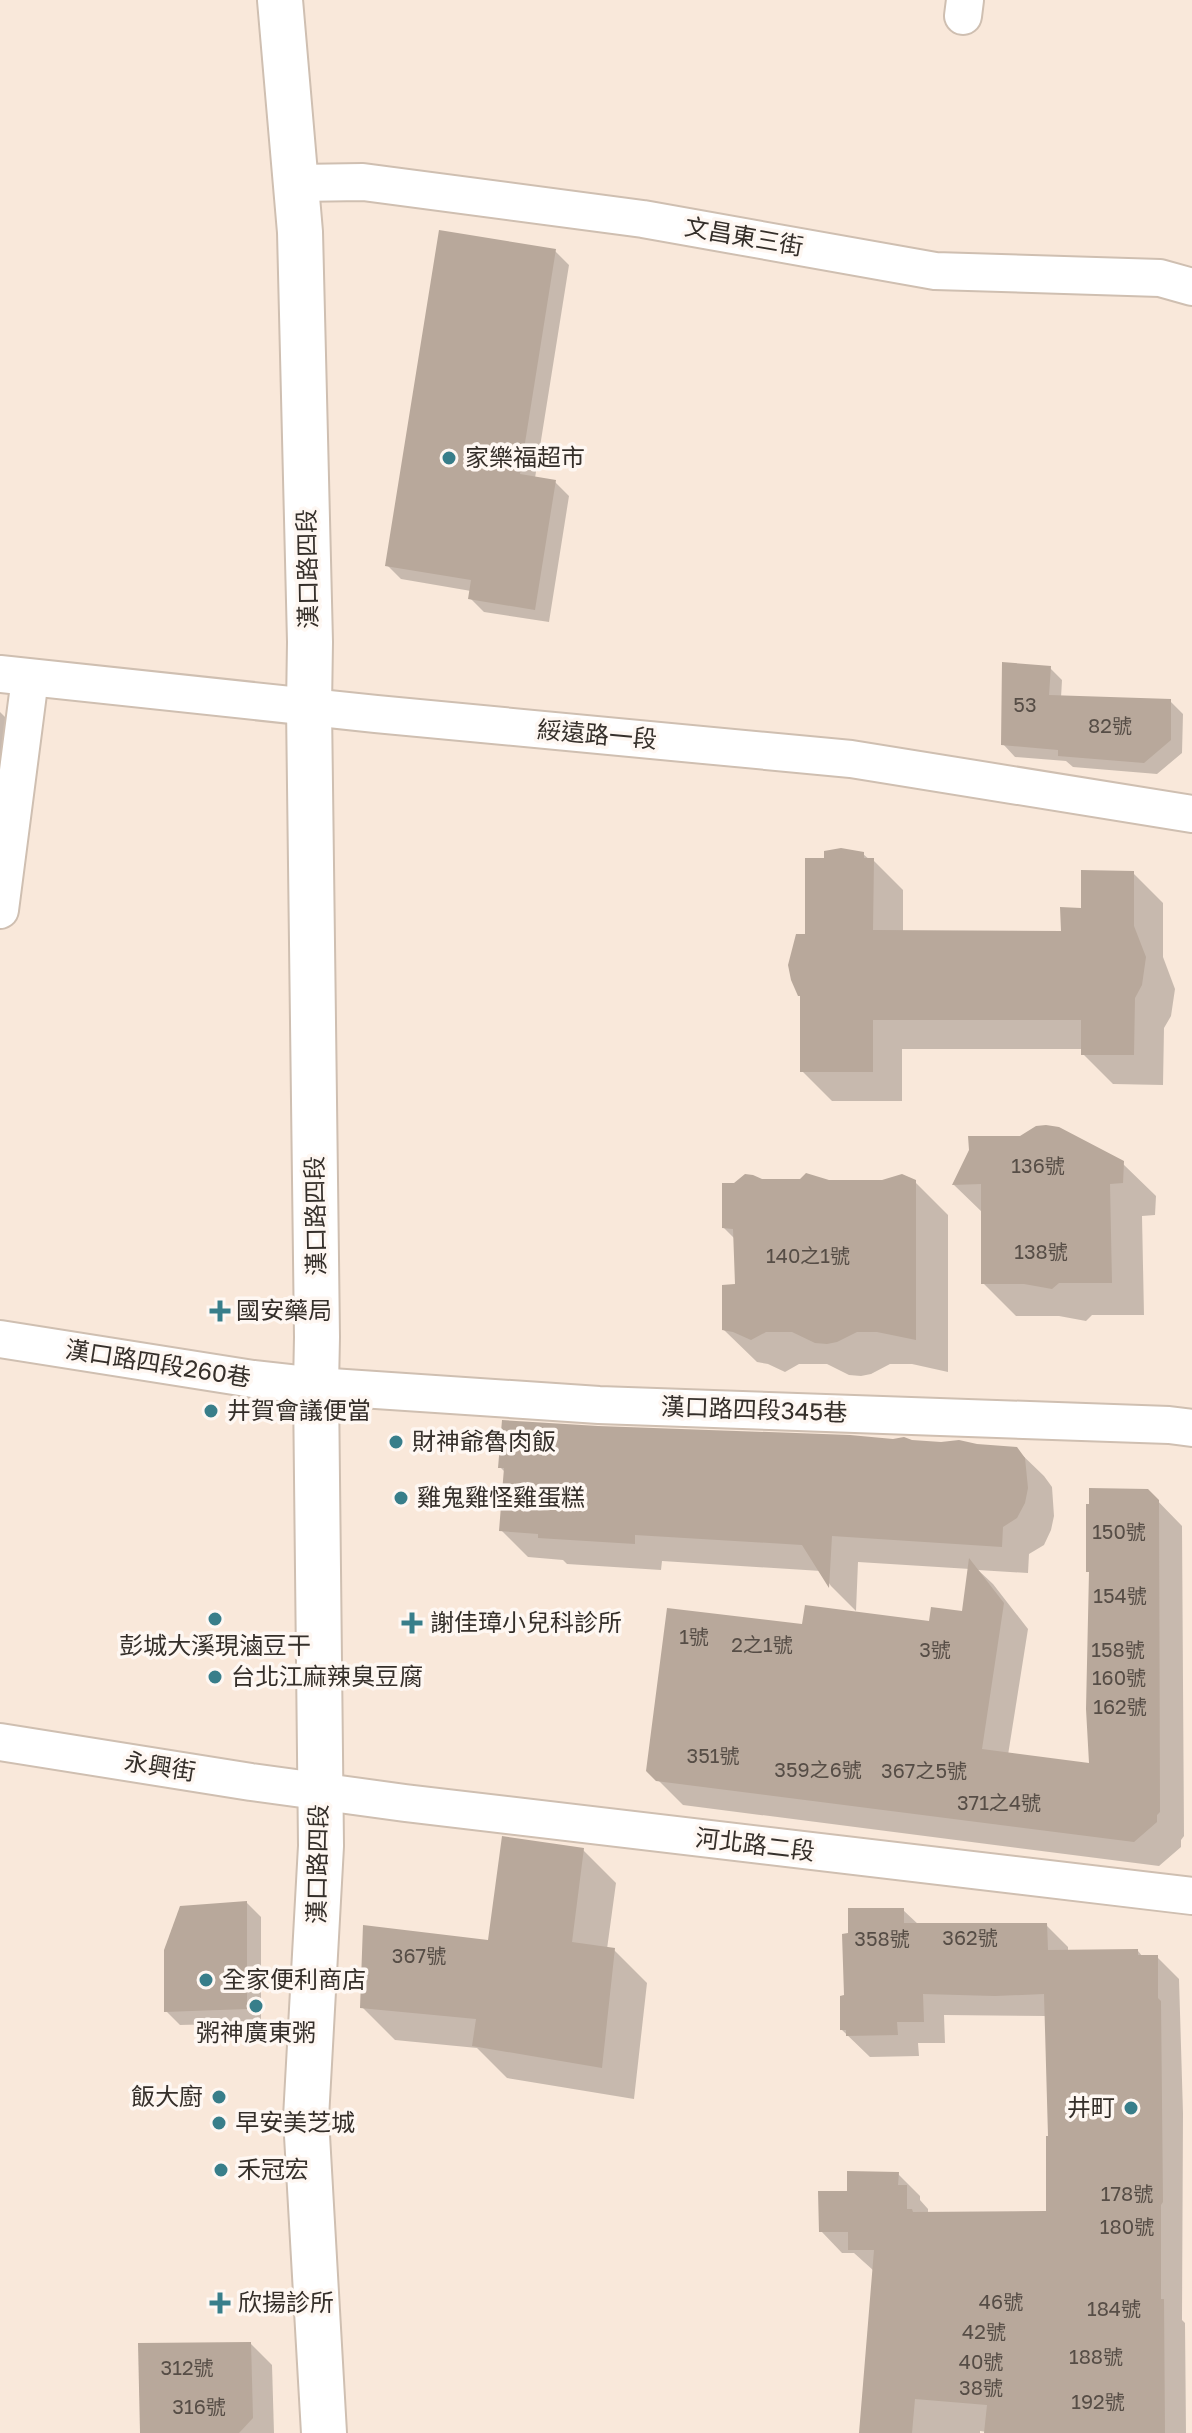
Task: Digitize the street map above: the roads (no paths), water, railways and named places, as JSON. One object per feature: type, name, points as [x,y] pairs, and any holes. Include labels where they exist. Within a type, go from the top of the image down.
[{"type":"street","name":"漢口路四段","points":[[280,0],[297,183],[310,642],[321,1846],[306,2118],[324,2433]]},
{"type":"street","name":"文昌東三街","points":[[297,183],[363,182],[628,217],[935,271],[1160,278],[1192,287]]},
{"type":"street","name":"綏遠路一段","points":[[15,676],[851,759],[1192,814]]},
{"type":"street","points":[[0,910],[15,676]]},
{"type":"street","name":"漢口路四段260巷","points":[[0,1339],[316,1386]]},
{"type":"street","name":"漢口路四段345巷","points":[[316,1386],[599,1405],[1192,1428]]},
{"type":"street","name":"永興街","points":[[0,1742],[319,1791]]},
{"type":"street","name":"河北路二段","points":[[319,1791],[1192,1896]]},
{"type":"place","name":"家樂福超市","points":[[449,458]]},
{"type":"place","name":"國安藥局","points":[[220,1311]]},
{"type":"place","name":"井賀會議便當","points":[[211,1411]]},
{"type":"place","name":"財神爺魯肉飯","points":[[396,1442]]},
{"type":"place","name":"雞鬼雞怪雞蛋糕","points":[[401,1498]]},
{"type":"place","name":"彭城大溪現滷豆干","points":[[215,1619]]},
{"type":"place","name":"謝佳璋小兒科診所","points":[[412,1623]]},
{"type":"place","name":"台北江麻辣臭豆腐","points":[[215,1677]]},
{"type":"place","name":"全家便利商店","points":[[206,1980]]},
{"type":"place","name":"粥神廣東粥","points":[[256,2006]]},
{"type":"place","name":"飯大廚","points":[[219,2097]]},
{"type":"place","name":"井町","points":[[1131,2108]]},
{"type":"place","name":"早安美芝城","points":[[219,2123]]},
{"type":"place","name":"禾冠宏","points":[[221,2170]]},
{"type":"place","name":"欣揚診所","points":[[220,2303]]}]
